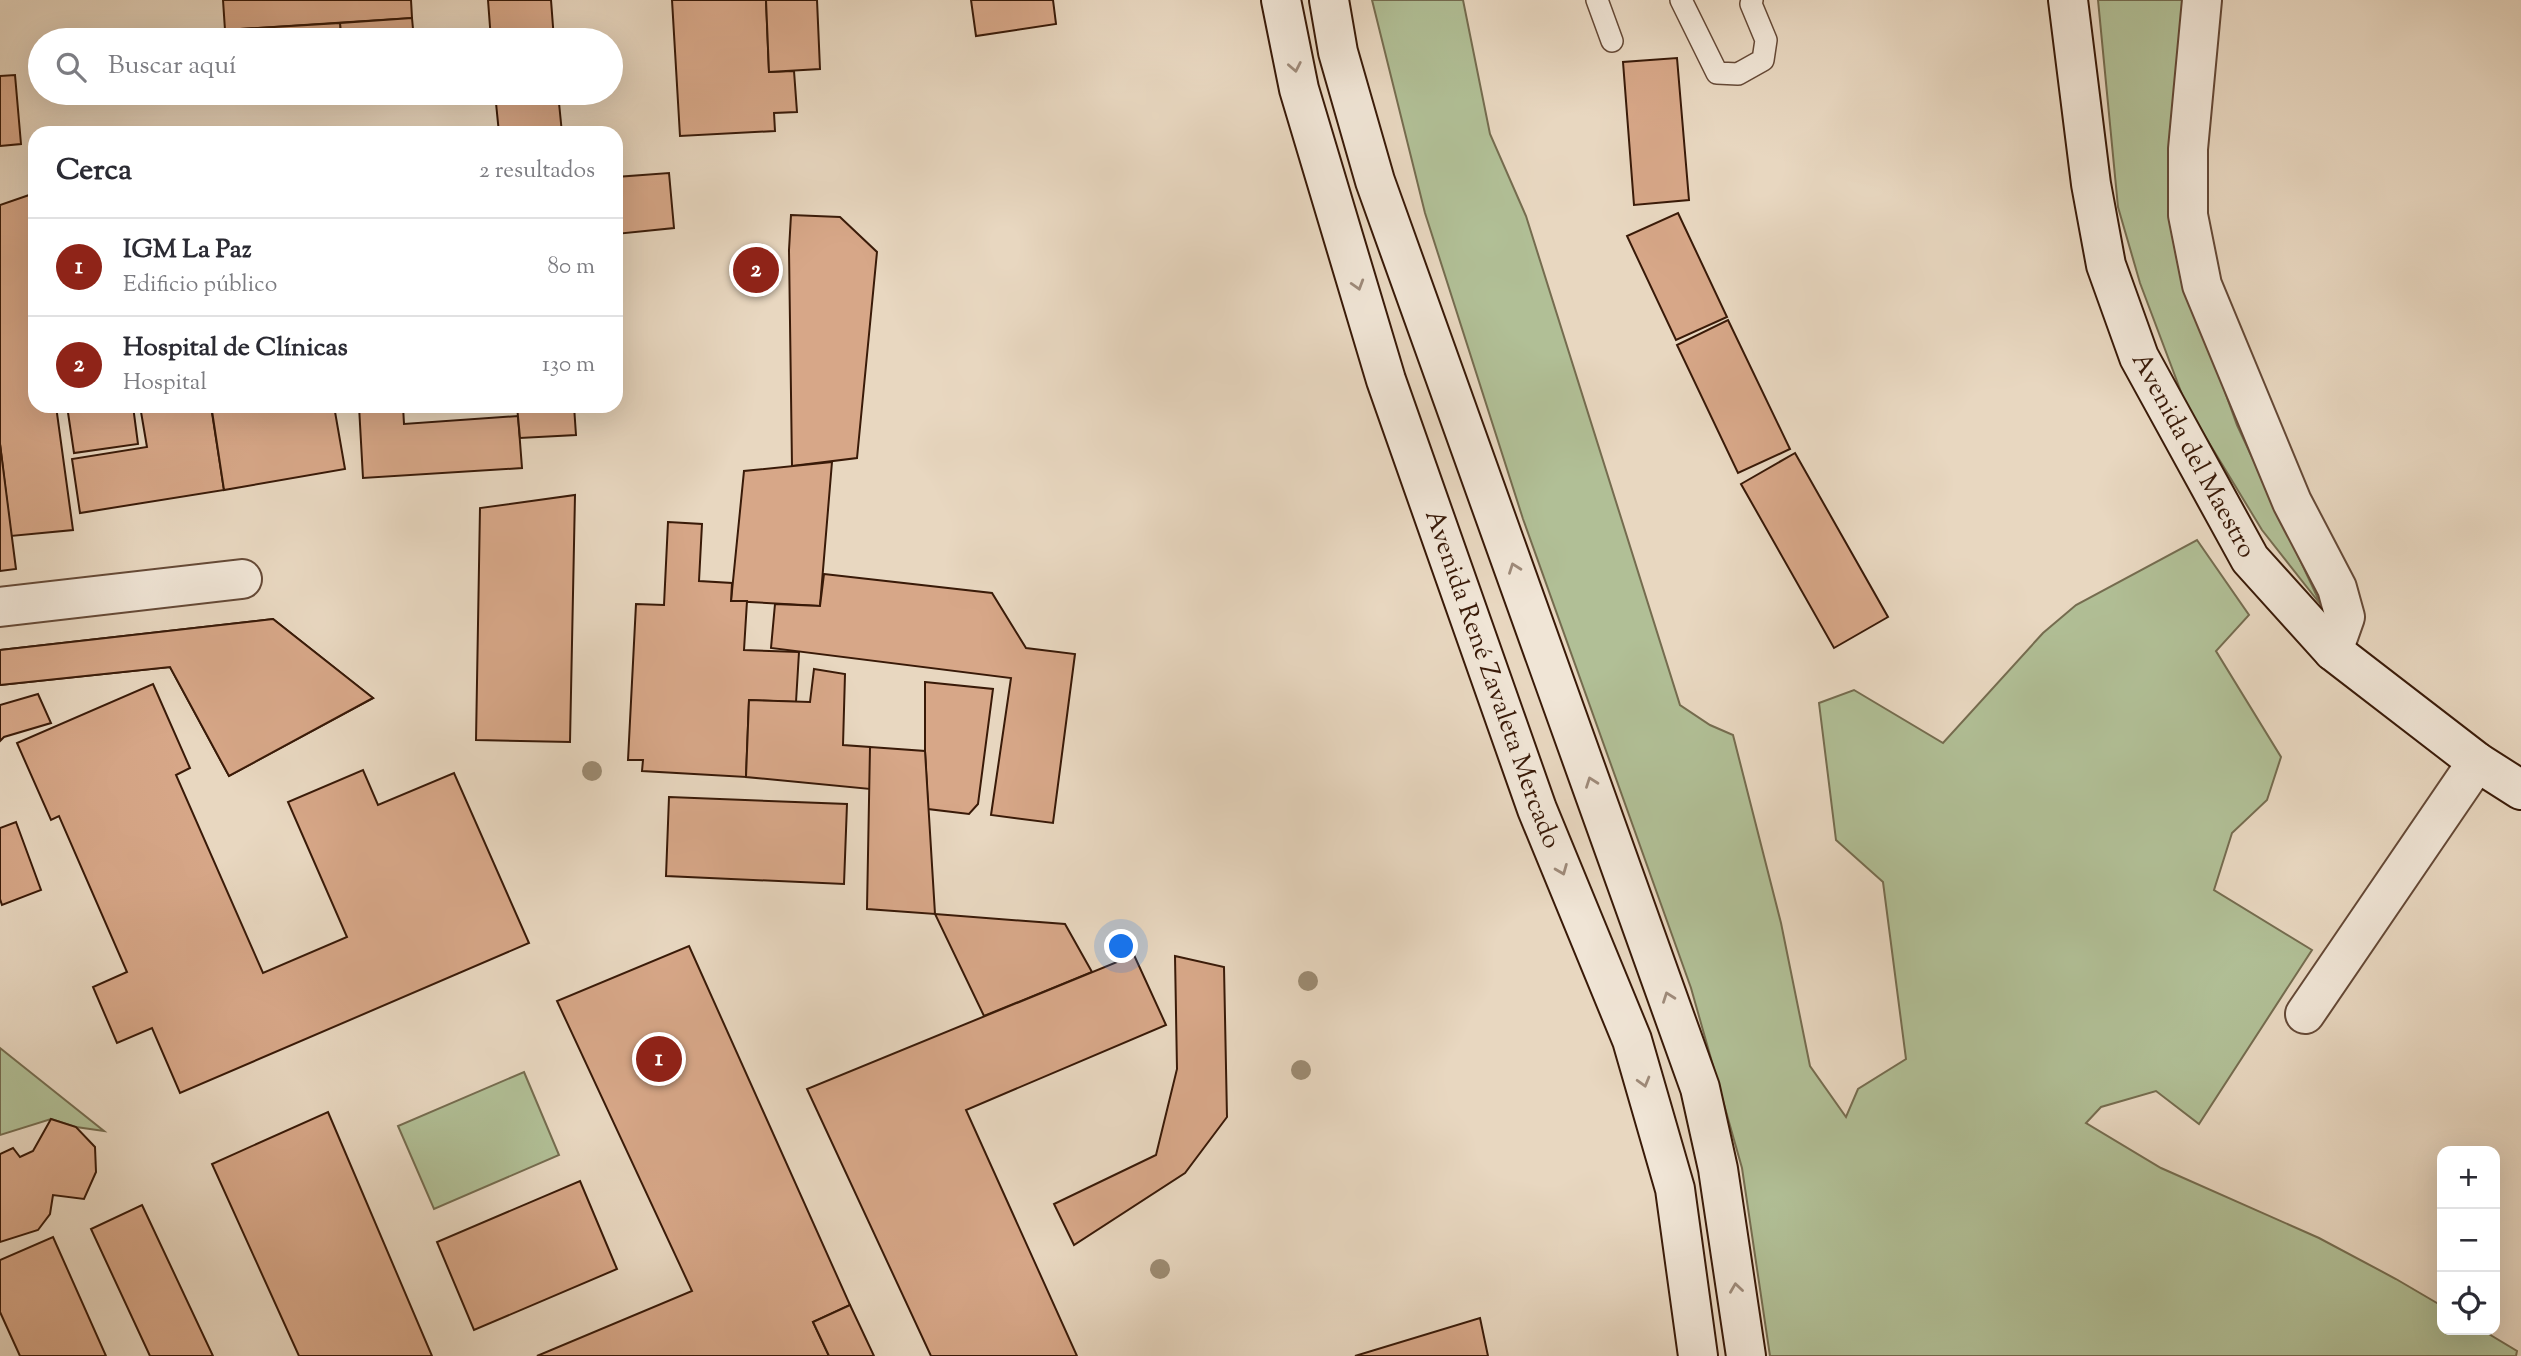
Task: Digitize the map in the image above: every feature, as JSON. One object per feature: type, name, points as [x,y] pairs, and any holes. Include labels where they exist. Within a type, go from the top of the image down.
[{"type":"main road","name":"Avenida René Zavaleta Mercado","points":[[1281,0],[1299,89],[1386,380],[1537,810],[1632,1040],[1675,1189],[1698,1356]]},
{"type":"main road","points":[[1329,0],[1338,52],[1375,181],[1700,1088],[1718,1169],[1746,1356]]},
{"type":"main road","name":"Avenida del Maestro","points":[[2068,0],[2091,184],[2106,265],[2140,357],[2250,559],[2333,651],[2477,762],[2521,790]]},
{"type":"main road","points":[[2202,0],[2188,149],[2190,227],[2202,285],[2292,502],[2337,588],[2345,617],[2333,651]]},
{"type":"main road","points":[[0,607],[242,579]]},
{"type":"main road","points":[[2305,1014],[2477,762]]},
{"type":"lane","points":[[1597,0],[1612,41]]},
{"type":"lane","points":[[1681,0],[1717,73],[1738,74],[1763,60],[1766,40],[1751,4],[1752,0]]},
{"type":"green space","points":[[1372,0],[1463,0],[1490,134],[1526,216],[1680,705],[1710,725],[1733,735],[1781,923],[1810,1066],[1846,1117],[1858,1089],[1906,1059],[1883,882],[1836,840],[1819,703],[1854,690],[1943,743],[2043,633],[2076,605],[2197,540],[2249,615],[2216,651],[2281,757],[2267,800],[2232,833],[2214,890],[2312,950],[2199,1124],[2156,1091],[2101,1107],[2086,1123],[2161,1168],[2319,1238],[2437,1303],[2437,1335],[2490,1335],[2517,1351],[2516,1356],[1770,1356],[1742,1168],[1691,988],[1523,519],[1425,213]]},
{"type":"green space","points":[[2098,0],[2183,0],[2186,283],[2237,425],[2321,605],[2262,530],[2186,405],[2140,283],[2118,207]]},
{"type":"green space","points":[[0,1048],[104,1131],[76,1127],[51,1119],[0,1135]]},
{"type":"green space","points":[[524,1072],[559,1155],[434,1209],[398,1126]]},
{"type":"building","points":[[223,0],[411,0],[412,18],[225,28]]},
{"type":"building","points":[[488,0],[551,0],[553,28],[490,28]]},
{"type":"building","points":[[672,0],[766,0],[769,72],[794,71],[797,112],[774,113],[775,131],[680,136]]},
{"type":"building","points":[[766,0],[817,0],[820,69],[769,72]]},
{"type":"building","points":[[971,0],[1053,0],[1056,24],[976,36]]},
{"type":"building","points":[[412,18],[413,28],[340,28],[340,23]]},
{"type":"building","points":[[340,23],[340,28],[258,28]]},
{"type":"building","points":[[1677,58],[1689,200],[1634,205],[1623,62]]},
{"type":"building","points":[[15,75],[21,144],[0,146],[0,76]]},
{"type":"building","points":[[496,105],[559,105],[561,126],[498,126]]},
{"type":"building","points":[[669,173],[674,228],[623,233],[623,176]]},
{"type":"building","points":[[28,195],[28,413],[57,413],[73,530],[11,536],[0,444],[0,205]]},
{"type":"building","points":[[1678,213],[1727,317],[1676,340],[1627,236]]},
{"type":"building","points":[[791,215],[840,217],[877,252],[857,458],[792,466],[789,250]]},
{"type":"building","points":[[1728,320],[1790,449],[1738,473],[1677,345]]},
{"type":"building","points":[[68,413],[134,413],[138,444],[74,453]]},
{"type":"building","points":[[141,413],[212,413],[224,490],[80,513],[72,459],[147,447]]},
{"type":"building","points":[[212,413],[335,413],[345,469],[224,490]]},
{"type":"building","points":[[359,413],[403,413],[404,424],[518,416],[522,468],[363,478]]},
{"type":"building","points":[[518,413],[574,413],[576,435],[520,438]]},
{"type":"building","points":[[0,444],[16,569],[0,571]]},
{"type":"building","points":[[1795,453],[1888,617],[1834,648],[1741,484]]},
{"type":"building","points":[[832,462],[820,606],[731,601],[744,471]]},
{"type":"building","points":[[575,495],[570,742],[476,740],[480,508]]},
{"type":"building","points":[[668,522],[702,524],[699,581],[732,583],[731,601],[747,601],[744,650],[799,652],[796,702],[749,700],[746,777],[642,771],[643,760],[628,760],[636,604],[664,605]]},
{"type":"building","points":[[824,574],[992,593],[1026,648],[1075,654],[1053,823],[991,815],[1011,678],[771,648],[775,604],[820,606]]},
{"type":"building","points":[[273,619],[373,698],[229,776],[170,667],[0,685],[0,650]],"holes":[[[245,649],[293,691],[221,725],[187,657]]]},
{"type":"building","points":[[273,619],[373,698],[229,776],[170,667],[0,685],[0,650]]},
{"type":"building","points":[[814,669],[845,674],[843,745],[870,747],[870,789],[746,777],[749,700],[810,702]]},
{"type":"building","points":[[925,682],[993,689],[978,804],[969,814],[928,809]]},
{"type":"building","points":[[153,684],[190,768],[176,775],[263,973],[347,937],[288,802],[363,770],[378,805],[454,773],[529,943],[180,1093],[152,1028],[117,1043],[93,987],[127,972],[59,816],[51,820],[17,743]]},
{"type":"building","points":[[38,694],[51,723],[4,737],[0,741],[0,705]]},
{"type":"building","points":[[870,747],[925,751],[935,914],[867,909]]},
{"type":"building","points":[[669,797],[847,804],[844,884],[666,876]]},
{"type":"building","points":[[16,822],[41,890],[2,905],[0,828]]},
{"type":"building","points":[[935,914],[1065,924],[1092,972],[984,1016]]},
{"type":"building","points":[[689,946],[850,1305],[813,1322],[829,1356],[537,1356],[692,1291],[557,1001]]},
{"type":"building","points":[[1134,955],[1166,1025],[966,1110],[1077,1356],[931,1356],[807,1089]]},
{"type":"building","points":[[1175,956],[1224,967],[1227,1117],[1185,1173],[1074,1245],[1054,1204],[1156,1155],[1177,1069]]},
{"type":"building","points":[[328,1112],[432,1356],[299,1356],[212,1164]]},
{"type":"building","points":[[51,1119],[76,1127],[95,1147],[96,1172],[84,1199],[53,1195],[50,1214],[38,1230],[0,1242],[0,1154],[13,1148],[20,1157],[33,1151]]},
{"type":"building","points":[[580,1181],[617,1269],[474,1330],[437,1242]]},
{"type":"building","points":[[142,1205],[213,1356],[150,1356],[91,1229]]},
{"type":"building","points":[[53,1237],[106,1356],[20,1356],[0,1312],[0,1260]]},
{"type":"building","points":[[850,1305],[874,1356],[829,1356],[813,1322]]},
{"type":"building","points":[[1480,1318],[1488,1356],[1355,1356]]},
{"type":"place","name":"Hospital de Clínicas","points":[[756,270]]},
{"type":"place","name":"IGM La Paz","points":[[659,1059]]}]
